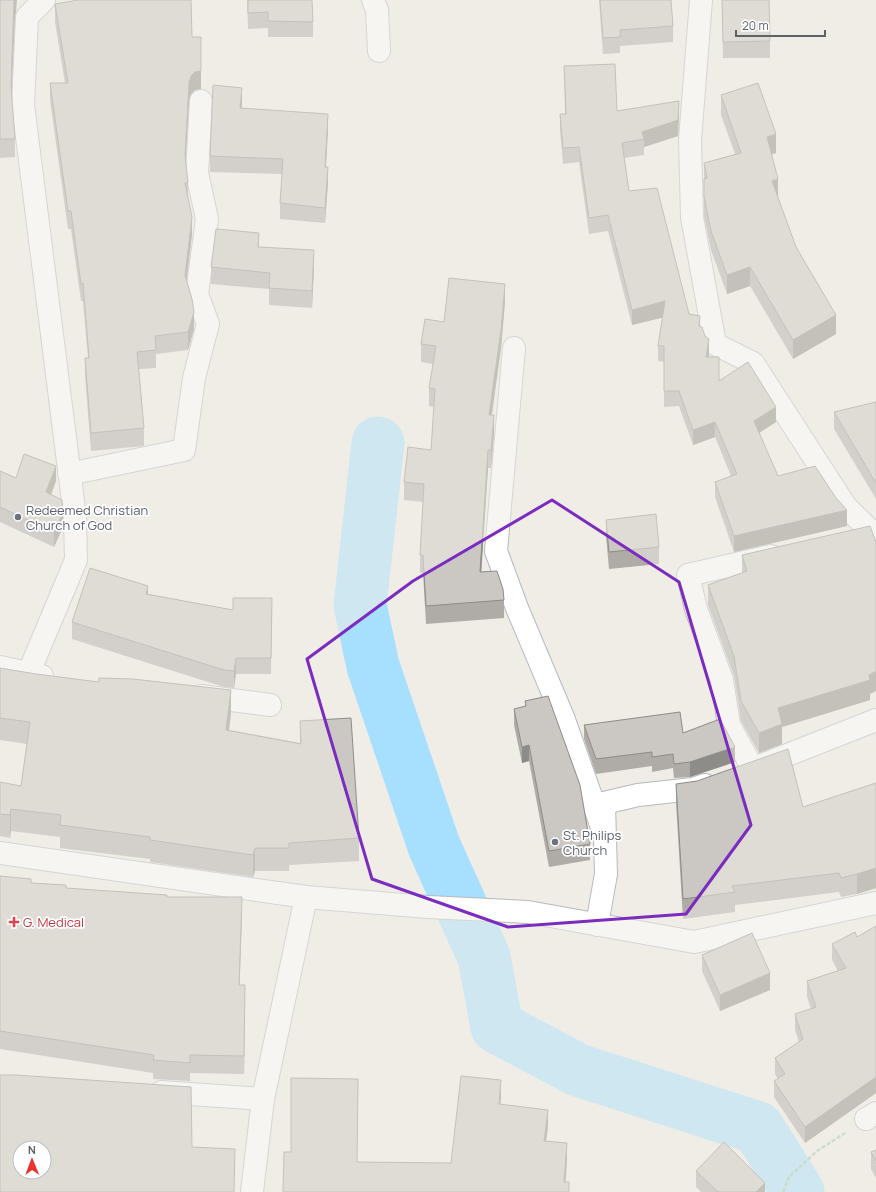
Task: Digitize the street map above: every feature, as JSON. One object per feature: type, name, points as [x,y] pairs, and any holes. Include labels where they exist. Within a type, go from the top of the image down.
[{"type":"street","points":[[29,672],[76,560],[75,517],[23,105],[27,17],[44,0]]},
{"type":"street","points":[[373,0],[377,10],[379,50]]},
{"type":"street","points":[[701,0],[690,140],[692,217],[715,344],[753,363],[846,507],[875,534]]},
{"type":"street","points":[[69,474],[184,450],[194,378],[208,324],[197,294],[207,219],[197,173],[201,101]]},
{"type":"street","points":[[514,348],[496,552],[517,608],[563,717],[604,833]]},
{"type":"street","points":[[850,538],[875,534]]},
{"type":"street","points":[[753,769],[729,725],[722,680],[696,609],[688,575],[788,552]]},
{"type":"street","points":[[0,667],[29,672],[65,682]]},
{"type":"street","points":[[185,694],[270,705]]},
{"type":"street","points":[[597,926],[606,874],[604,803],[638,795],[693,789],[753,769],[876,720]]},
{"type":"street","points":[[0,853],[306,896],[428,907],[528,912],[597,926],[694,942],[876,904]]},
{"type":"street","points":[[252,1192],[263,1099],[306,896]]},
{"type":"street","points":[[144,1091],[263,1099]]},
{"type":"path","points":[[783,1192],[789,1177],[816,1151],[871,1116]]},
{"type":"highlighted area","points":[[552,500],[679,582],[751,825],[686,914],[508,927],[372,879],[307,659],[413,581]]},
{"type":"building","points":[[0,0],[14,0],[11,86],[15,139],[0,139]]},
{"type":"building","points":[[78,0],[191,0],[192,37],[201,37],[201,71],[195,72],[191,76],[189,83],[185,155],[188,183],[185,183],[192,217],[185,275],[194,312],[188,332],[155,336],[156,350],[137,352],[144,428],[91,433],[85,358],[89,358],[83,283],[81,284],[71,211],[68,211],[50,83],[68,83],[55,4]]},
{"type":"building","points":[[248,0],[312,0],[313,22],[268,21],[268,12],[248,13]]},
{"type":"building","points":[[600,0],[671,0],[673,26],[620,30],[620,37],[603,38]]},
{"type":"building","points":[[722,0],[769,0],[770,41],[723,42]]},
{"type":"building","points":[[615,64],[617,111],[679,101],[678,120],[642,132],[644,139],[622,143],[629,191],[657,188],[689,314],[700,316],[699,326],[702,327],[705,336],[709,339],[706,357],[719,357],[719,381],[748,362],[776,407],[754,421],[778,476],[815,466],[836,498],[847,510],[734,536],[715,482],[737,474],[715,422],[693,430],[679,391],[664,391],[664,346],[658,346],[665,301],[632,310],[608,215],[589,218],[579,147],[563,148],[560,114],[566,114],[564,66]]},
{"type":"building","points":[[758,83],[776,134],[767,137],[778,179],[772,181],[796,247],[836,315],[793,340],[750,267],[727,275],[711,231],[704,197],[704,179],[707,178],[704,163],[741,153],[721,95]]},
{"type":"building","points":[[213,85],[242,88],[240,108],[328,114],[325,167],[328,167],[325,208],[280,203],[283,159],[210,156]]},
{"type":"building","points":[[216,229],[259,233],[258,247],[314,250],[312,291],[269,288],[270,273],[211,267]]},
{"type":"building","points":[[449,278],[505,284],[501,330],[489,415],[494,415],[491,450],[488,450],[480,572],[497,571],[503,589],[504,600],[426,606],[423,555],[420,555],[424,484],[404,482],[408,447],[431,450],[435,389],[429,388],[436,346],[421,344],[425,319],[444,322]]},
{"type":"building","points":[[876,402],[876,483],[834,412]]},
{"type":"building","points":[[24,454],[56,466],[46,492],[62,500],[63,512],[54,532],[0,507],[0,471],[16,478]]},
{"type":"building","points":[[656,514],[659,547],[609,552],[606,520]]},
{"type":"building","points":[[870,526],[876,542],[876,671],[869,675],[870,680],[778,708],[782,724],[759,733],[741,701],[734,656],[708,585],[747,571],[742,555]]},
{"type":"building","points":[[90,568],[148,586],[146,594],[233,610],[233,598],[272,598],[271,658],[236,658],[234,671],[224,670],[72,622]]},
{"type":"building","points":[[0,668],[99,682],[99,678],[133,679],[231,690],[226,730],[301,744],[300,721],[351,718],[359,838],[289,843],[289,848],[255,848],[253,855],[150,840],[150,837],[60,825],[61,815],[11,809],[10,815],[0,814],[0,782],[21,786],[30,722],[0,718]]},
{"type":"building","points":[[548,696],[580,785],[590,844],[549,851],[529,745],[522,747],[514,709],[526,706],[525,701]]},
{"type":"building","points":[[680,712],[683,733],[720,719],[735,747],[690,762],[674,764],[673,754],[652,757],[652,752],[596,759],[584,725]]},
{"type":"building","points":[[788,749],[803,807],[876,783],[876,868],[841,878],[839,873],[732,886],[735,892],[683,899],[676,784],[697,781]]},
{"type":"building","points":[[0,876],[31,879],[31,883],[66,885],[66,888],[167,895],[167,897],[242,897],[239,985],[245,985],[244,1056],[190,1055],[190,1063],[153,1060],[154,1055],[0,1031]]},
{"type":"building","points":[[876,926],[876,1077],[805,1127],[774,1081],[785,1074],[775,1058],[803,1039],[795,1014],[816,1007],[807,981],[846,968],[832,944],[855,932],[857,937]]},
{"type":"building","points":[[752,933],[770,973],[720,995],[702,955]]},
{"type":"building","points":[[0,1075],[191,1087],[192,1147],[235,1149],[234,1192],[0,1192]]},
{"type":"building","points":[[461,1076],[501,1080],[499,1104],[548,1110],[544,1141],[567,1143],[564,1182],[569,1182],[569,1192],[283,1192],[284,1152],[291,1152],[291,1078],[358,1079],[357,1162],[451,1163]]},
{"type":"building","points":[[724,1142],[765,1183],[756,1192],[718,1192],[696,1171]]},
{"type":"building","points":[[876,1150],[876,1161],[871,1152]]},
{"type":"waterway","points":[[378,443],[360,605],[373,666],[434,846],[484,957],[497,1027],[578,1070],[758,1128],[798,1192]]},
{"type":"place","name":"Redeemed Christian Church of God","points":[[18,517]]},
{"type":"place","name":"St. Philips Church","points":[[555,842]]},
{"type":"place","name":"G. Medical","points":[[14,922]]}]
